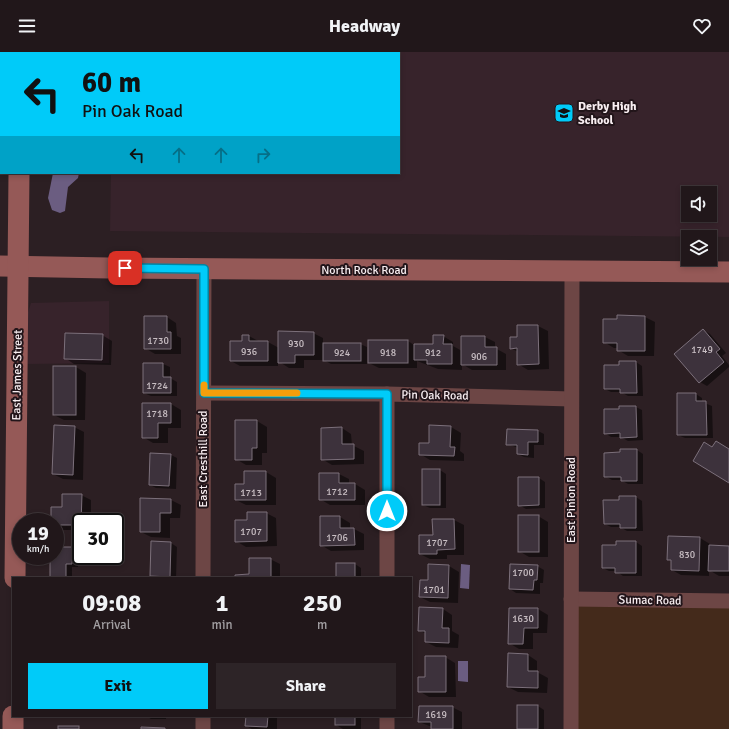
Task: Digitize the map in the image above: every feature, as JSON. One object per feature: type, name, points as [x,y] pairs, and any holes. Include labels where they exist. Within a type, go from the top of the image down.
[{"type":"main road","name":"East James Street","points":[[15,577],[9,266],[19,174]]},
{"type":"main road","name":"North Rock Road","points":[[9,266],[204,269],[729,272]]},
{"type":"main road","points":[[13,717],[13,729]]},
{"type":"street","name":"East Cresthill Road","points":[[203,577],[204,269]]},
{"type":"street","name":"East Pinion Road","points":[[570,729],[572,270]]},
{"type":"street","name":"Pin Oak Road","points":[[204,393],[387,394],[571,399]]},
{"type":"street","points":[[387,394],[387,577]]},
{"type":"street","name":"Sumac Road","points":[[571,599],[729,601]]},
{"type":"street","points":[[203,717],[203,729]]},
{"type":"street","points":[[387,717],[387,729]]},
{"type":"shaded area","name":"Derby High School","points":[[400,52],[729,52],[729,237],[717,237],[717,230],[681,230],[681,237],[110,231],[111,174],[400,174]]},
{"type":"shaded area","points":[[53,174],[79,174],[78,178],[68,187],[65,211],[60,213],[52,210],[48,198]]},
{"type":"shaded area","points":[[109,301],[109,363],[27,364],[27,315],[31,303]]},
{"type":"shaded area","points":[[461,564],[470,565],[469,589],[460,588]]},
{"type":"shaded area","points":[[571,599],[729,601],[729,729],[571,729]]},
{"type":"shaded area","points":[[458,661],[468,661],[468,682],[458,681]]},
{"type":"building","points":[[617,315],[645,316],[645,351],[617,351],[617,343],[603,343],[603,319],[617,319]]},
{"type":"building","points":[[144,316],[167,316],[167,332],[171,332],[171,349],[144,349]]},
{"type":"building","points":[[517,325],[538,325],[539,364],[517,365],[517,348],[510,349],[510,337],[517,337]]},
{"type":"building","points":[[703,329],[720,349],[716,352],[724,362],[699,383],[674,354]]},
{"type":"building","points":[[278,331],[314,332],[314,355],[295,355],[295,363],[278,363]]},
{"type":"building","points":[[65,333],[103,334],[102,360],[64,359]]},
{"type":"building","points":[[242,335],[249,335],[249,341],[268,341],[268,361],[230,361],[230,341],[242,341]]},
{"type":"building","points":[[433,335],[444,335],[443,344],[452,344],[452,364],[427,364],[427,360],[414,360],[414,344],[433,344]]},
{"type":"building","points":[[461,336],[485,336],[485,347],[497,347],[497,365],[461,365]]},
{"type":"building","points":[[368,340],[408,340],[408,363],[368,363]]},
{"type":"building","points":[[323,343],[361,343],[361,361],[323,361]]},
{"type":"building","points":[[619,361],[636,361],[637,393],[620,393],[620,389],[604,389],[604,365],[619,365]]},
{"type":"building","points":[[143,363],[163,363],[163,377],[171,377],[171,393],[143,393]]},
{"type":"building","points":[[53,366],[76,366],[76,415],[53,415]]},
{"type":"building","points":[[677,393],[696,393],[696,401],[706,401],[707,435],[677,435]]},
{"type":"building","points":[[142,403],[171,403],[171,423],[158,423],[158,438],[142,438]]},
{"type":"building","points":[[619,406],[636,406],[637,437],[620,438],[620,433],[604,434],[604,409],[619,409]]},
{"type":"building","points":[[235,420],[257,420],[257,448],[252,448],[252,460],[235,460]]},
{"type":"building","points":[[54,425],[75,426],[73,475],[52,474]]},
{"type":"building","points":[[429,425],[451,426],[450,447],[455,447],[454,456],[419,455],[419,443],[429,443]]},
{"type":"building","points":[[342,427],[342,444],[354,444],[354,459],[321,460],[321,428]]},
{"type":"building","points":[[507,429],[538,430],[538,442],[528,442],[528,455],[517,454],[517,445],[506,445]]},
{"type":"building","points":[[716,441],[729,449],[729,483],[693,461],[704,442],[712,447]]},
{"type":"building","points":[[620,449],[637,449],[637,481],[621,481],[621,477],[604,477],[604,453],[620,452]]},
{"type":"building","points":[[150,453],[171,454],[169,486],[149,485]]},
{"type":"building","points":[[422,469],[440,469],[440,505],[422,505]]},
{"type":"building","points":[[244,471],[266,471],[266,500],[235,500],[235,484],[244,484]]},
{"type":"building","points":[[319,473],[339,473],[339,483],[355,483],[355,500],[319,500]]},
{"type":"building","points":[[518,477],[539,477],[539,505],[518,506]]},
{"type":"building","points":[[62,494],[82,494],[81,513],[72,513],[72,525],[64,525],[64,513],[51,513],[51,507],[62,507]]},
{"type":"building","points":[[619,496],[636,496],[636,528],[620,528],[620,524],[604,524],[603,500],[619,500]]},
{"type":"building","points":[[140,498],[171,499],[171,513],[160,513],[160,532],[140,532]]},
{"type":"building","points":[[247,512],[267,512],[267,541],[235,542],[235,520],[247,520]]},
{"type":"building","points":[[518,515],[539,515],[539,552],[518,552]]},
{"type":"building","points":[[320,516],[340,516],[340,528],[354,528],[355,545],[320,546]]},
{"type":"building","points":[[432,519],[454,519],[455,549],[437,550],[437,554],[419,554],[419,535],[433,535]]},
{"type":"building","points":[[668,536],[700,537],[699,571],[671,570],[671,560],[667,560]]},
{"type":"building","points":[[151,541],[171,542],[170,577],[150,576]]},
{"type":"building","points":[[616,541],[636,541],[636,573],[615,573],[615,568],[602,568],[602,545],[616,545]]},
{"type":"building","points":[[709,545],[729,546],[729,571],[708,571]]},
{"type":"building","points":[[64,547],[72,547],[72,564],[66,564],[66,577],[50,577],[50,565],[64,565]]},
{"type":"building","points":[[249,558],[271,558],[271,577],[235,577],[235,575],[249,574]]},
{"type":"building","points":[[336,563],[355,563],[355,577],[336,577]]},
{"type":"building","points":[[428,564],[449,565],[448,598],[419,597],[420,580],[428,580]]},
{"type":"building","points":[[510,564],[538,565],[537,580],[534,580],[533,590],[509,589]]},
{"type":"building","points":[[419,607],[443,608],[442,628],[449,628],[449,643],[425,642],[425,631],[418,631]]},
{"type":"building","points":[[509,608],[538,608],[538,628],[524,628],[523,644],[508,644]]},
{"type":"building","points":[[508,653],[528,654],[528,671],[538,671],[538,688],[507,687]]},
{"type":"building","points":[[425,656],[446,656],[446,692],[418,692],[418,677],[425,677]]},
{"type":"building","points":[[517,705],[538,705],[538,729],[517,729]]},
{"type":"building","points":[[419,706],[453,706],[453,729],[431,729],[431,722],[418,722]]},
{"type":"building","points":[[246,717],[268,717],[267,727],[245,726]]},
{"type":"building","points":[[335,717],[355,717],[355,725],[335,725]]},
{"type":"building","points":[[58,726],[79,726],[79,729],[58,729]]},
{"type":"building","points":[[141,727],[165,728],[165,729],[141,729]]},
{"type":"slow traffic","points":[[204,385],[204,393],[297,393]]},
{"type":"place","name":"Derby High School","points":[[564,113]]},
{"type":"route","points":[[125,268],[204,269],[204,393],[387,394],[387,511]]}]
